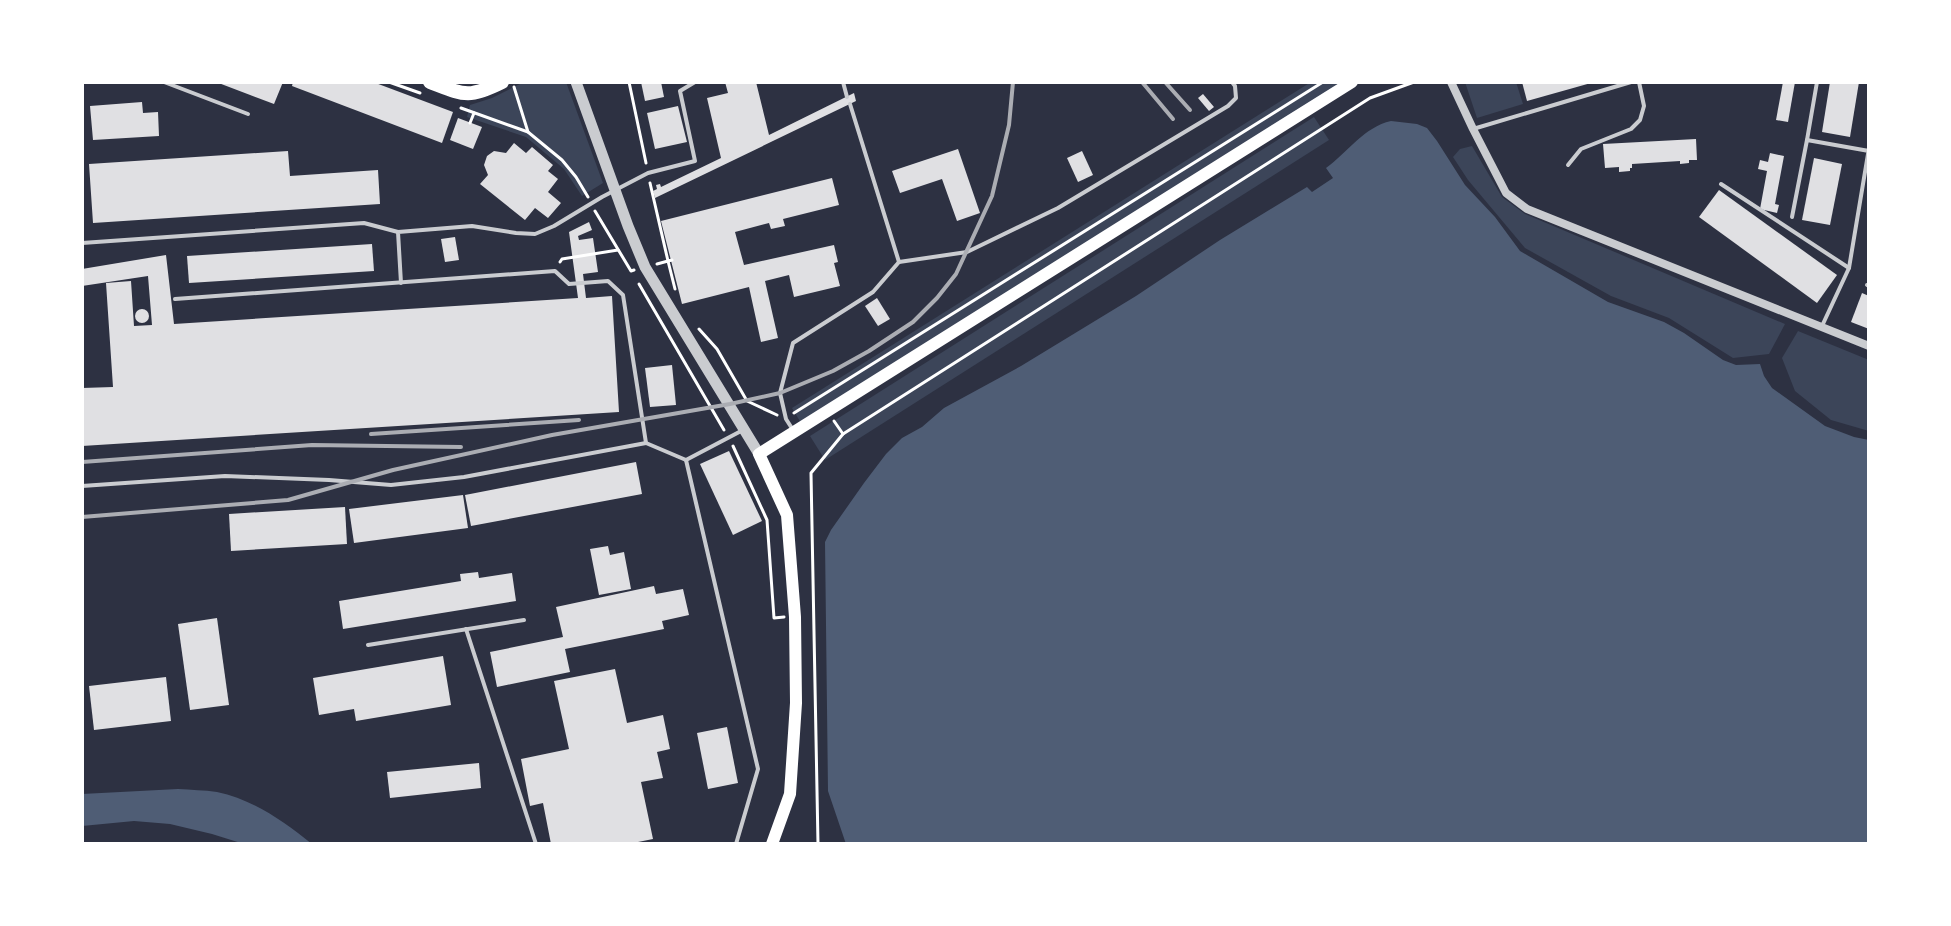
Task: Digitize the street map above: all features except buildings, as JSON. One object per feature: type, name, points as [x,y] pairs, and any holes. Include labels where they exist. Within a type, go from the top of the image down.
[{"type":"main road","points":[[430,82],[458,100],[502,82]]},
{"type":"main road","points":[[772,844],[790,794],[796,703],[795,617],[787,515],[759,454],[1352,82]]},
{"type":"street","points":[[576,82],[645,267],[759,454]]},
{"type":"street","points":[[1451,82],[1506,193],[1527,209],[1869,346]]},
{"type":"lane","points":[[164,82],[248,114]]},
{"type":"lane","points":[[82,243],[364,223],[398,232],[472,226],[535,234],[648,173],[695,161],[680,91],[695,82]]},
{"type":"lane","points":[[843,82],[847,97]]},
{"type":"lane","points":[[794,433],[786,419],[780,393],[793,343],[873,292],[899,262],[967,252],[1058,208],[1228,106],[1236,98],[1232,82]]},
{"type":"lane","points":[[1473,129],[1631,82]]},
{"type":"lane","points":[[1568,165],[1581,149],[1631,129],[1640,120],[1644,106],[1639,82]]},
{"type":"lane","points":[[1792,217],[1817,82]]},
{"type":"lane","points":[[850,104],[899,262]]},
{"type":"lane","points":[[1807,140],[1869,150],[1849,268],[1822,326]]},
{"type":"lane","points":[[1721,184],[1849,268]]},
{"type":"lane","points":[[398,232],[401,283]]},
{"type":"lane","points":[[175,299],[555,271],[569,284],[608,281],[623,295],[646,443]]},
{"type":"lane","points":[[686,460],[745,429]]},
{"type":"lane","points":[[82,486],[225,476],[391,485],[464,477],[646,443],[686,460]]},
{"type":"lane","points":[[686,460],[758,769],[736,844]]},
{"type":"lane","points":[[368,645],[524,620]]},
{"type":"lane","points":[[466,629],[536,844]]},
{"type":"path","points":[[513,82],[528,132]]},
{"type":"path","points":[[629,82],[675,292]]},
{"type":"path","points":[[698,328],[717,349],[747,401],[786,419],[1323,82]]},
{"type":"path","points":[[818,844],[811,473],[843,434],[1370,98],[1414,82]]},
{"type":"path","points":[[458,100],[474,113],[528,132],[562,160],[576,177],[631,271],[670,261]]},
{"type":"path","points":[[470,123],[474,113]]},
{"type":"path","points":[[555,271],[562,259],[618,250]]},
{"type":"path","points":[[639,284],[726,433]]},
{"type":"path","points":[[733,446],[767,520],[774,618],[813,617]]},
{"type":"shaded area","points":[[524,82],[566,82],[603,183],[582,196],[564,169],[526,137],[467,117],[470,105]]},
{"type":"shaded area","points":[[1311,82],[1343,82],[801,423],[792,408]]},
{"type":"shaded area","points":[[1465,82],[1516,82],[1523,104],[1477,118]]},
{"type":"shaded area","points":[[1314,117],[1329,140],[825,460],[810,436]]},
{"type":"shaded area","points":[[1391,121],[1427,128],[1465,185],[1495,217],[1520,251],[1608,302],[1664,322],[1723,360],[1736,365],[1760,364],[1772,388],[1825,426],[1869,440],[1869,844],[846,844],[828,791],[825,542],[864,483],[902,438],[922,427],[944,408],[1021,366],[1136,296],[1307,187],[1312,192],[1333,178],[1326,168],[1364,134]]},
{"type":"shaded area","points":[[1472,146],[1502,197],[1525,214],[1785,324],[1769,354],[1733,358],[1669,318],[1611,296],[1525,248],[1468,180],[1453,157],[1460,149]]},
{"type":"shaded area","points":[[1798,331],[1869,360],[1869,431],[1831,420],[1795,391],[1782,358]]},
{"type":"shaded area","points":[[178,789],[217,792],[243,800],[279,820],[312,844],[244,844],[170,824],[134,821],[82,826],[82,794]]},
{"type":"railway","points":[[82,517],[288,500],[393,470],[552,435],[780,393],[833,371],[913,322],[956,274],[992,196],[1009,125],[1013,82]]},
{"type":"railway","points":[[1142,82],[1173,119]]},
{"type":"railway","points":[[1165,82],[1190,110]]},
{"type":"railway","points":[[371,434],[579,420]]},
{"type":"railway","points":[[82,462],[312,445],[461,447]]}]
